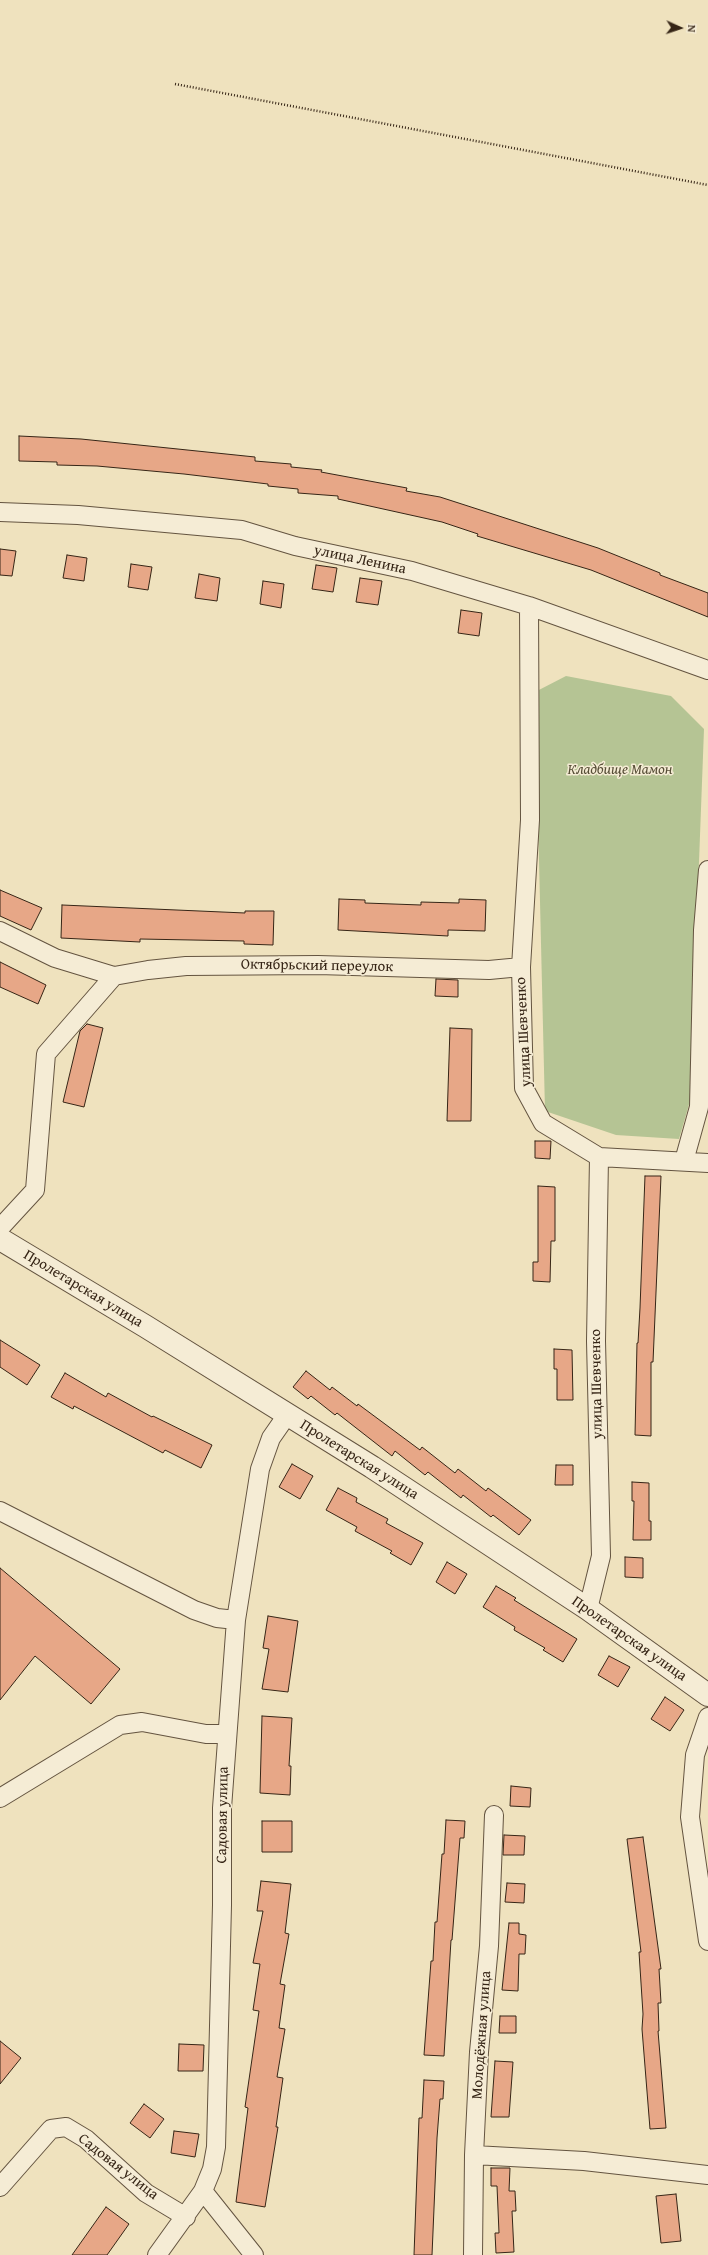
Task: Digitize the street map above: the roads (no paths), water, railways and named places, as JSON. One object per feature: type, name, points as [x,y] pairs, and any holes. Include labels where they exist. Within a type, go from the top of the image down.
[{"type":"street","name":"улица Ленина","points":[[0,512],[78,516],[242,530],[295,546],[412,572],[529,606],[708,670]]},
{"type":"street","name":"улица Шевченко","points":[[529,606],[530,820],[521,967],[524,1088],[543,1123],[599,1157],[708,1163]]},
{"type":"street","points":[[684,1161],[699,1107],[703,930],[708,870]]},
{"type":"street","name":"Октябрьский переулок","points":[[0,930],[55,958],[114,976],[148,970],[186,966],[318,965],[489,970],[521,967]]},
{"type":"street","points":[[0,1228],[35,1190],[46,1054],[114,976]]},
{"type":"street","name":"улица Шевченко","points":[[588,1609],[601,1556],[596,1341],[599,1157]]},
{"type":"street","name":"Пролетарская улица","points":[[0,1239],[145,1326],[372,1467],[588,1609],[708,1695]]},
{"type":"street","name":"Садовая улица","points":[[157,2255],[186,2217],[203,2191],[212,2169],[216,2147],[222,1905],[222,1808],[226,1734],[236,1620],[260,1469],[271,1438],[287,1415]]},
{"type":"street","points":[[0,1511],[194,1610],[217,1618],[236,1620]]},
{"type":"street","points":[[708,1718],[695,1755],[690,1817],[708,1941]]},
{"type":"street","points":[[0,1798],[120,1725],[142,1722],[206,1734],[226,1734]]},
{"type":"street","name":"Молодёжная улица","points":[[473,2255],[474,2155],[479,2052],[489,1946],[494,1815]]},
{"type":"street","name":"Садовая улица","points":[[0,2187],[51,2129],[66,2127],[86,2139],[146,2193],[186,2217]]},
{"type":"street","points":[[474,2155],[584,2161],[708,2175]]},
{"type":"street","points":[[203,2191],[254,2255]]},
{"type":"park label","name":"Кладбище Мамон","points":[[620,770]]}]
